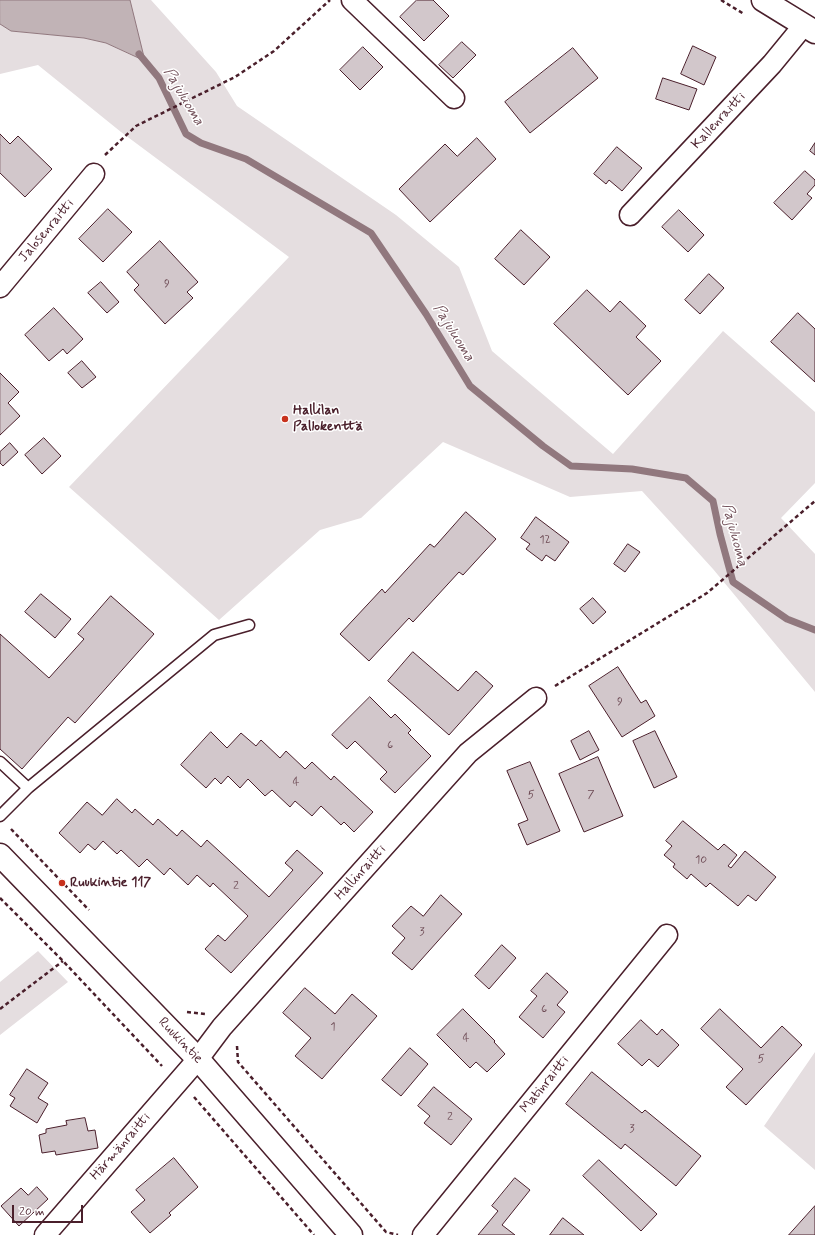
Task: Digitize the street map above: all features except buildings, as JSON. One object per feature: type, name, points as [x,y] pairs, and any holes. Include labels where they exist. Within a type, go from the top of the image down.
[{"type":"street","points":[[352,0],[454,98]]},
{"type":"street","points":[[764,0],[810,28]]},
{"type":"street","name":"Kallenraitti","points":[[630,215],[772,64],[810,28]]},
{"type":"street","name":"Jalosenraitti","points":[[0,288],[94,174]]},
{"type":"street","name":"Hallinraitti","points":[[198,1058],[222,1027],[468,753],[536,698]]},
{"type":"street","name":"Ruukintie","points":[[0,855],[198,1058],[351,1235]]},
{"type":"street","name":"Matinraitti","points":[[423,1235],[667,935]]},
{"type":"street","name":"Härmänraitti","points":[[45,1235],[198,1058]]},
{"type":"lane","points":[[0,816],[28,788],[214,636],[249,625]]},
{"type":"lane","points":[[0,762],[28,788]]},
{"type":"path","points":[[94,174],[104,156],[127,133],[156,115],[206,90],[235,78],[274,51],[330,0]]},
{"type":"path","points":[[536,698],[707,593],[741,562],[815,501]]},
{"type":"path","points":[[0,898],[63,961],[177,1083],[197,1100],[314,1235]]},
{"type":"path","points":[[0,1009],[63,961]]},
{"type":"shaded area","points":[[0,0],[130,0],[145,61],[106,43],[84,38],[11,31],[0,24]]},
{"type":"shaded area","points":[[130,0],[151,0],[216,72],[237,106],[396,215],[459,267],[492,351],[613,454],[723,331],[815,412],[815,483],[781,518],[815,554],[815,692],[713,569],[642,491],[570,497],[443,442],[361,518],[320,530],[219,620],[69,487],[289,257],[121,132],[38,65],[0,74],[0,24],[11,31],[84,38],[106,43],[144,61]]},
{"type":"shaded area","points":[[38,951],[68,982],[0,1035],[0,982]]},
{"type":"shaded area","points":[[815,1052],[815,1170],[764,1126]]},
{"type":"waterway","name":"Pajuluoma","points":[[139,54],[159,78],[186,134],[201,143],[246,159],[371,233],[426,314],[470,386],[543,446],[571,466],[632,469],[686,478],[713,501],[733,582],[787,619],[815,630]]},
{"type":"place","name":"Hallilan Pallokenttä","points":[[285,419]]},
{"type":"place","name":"Ruukintie 117","points":[[62,883]]}]
